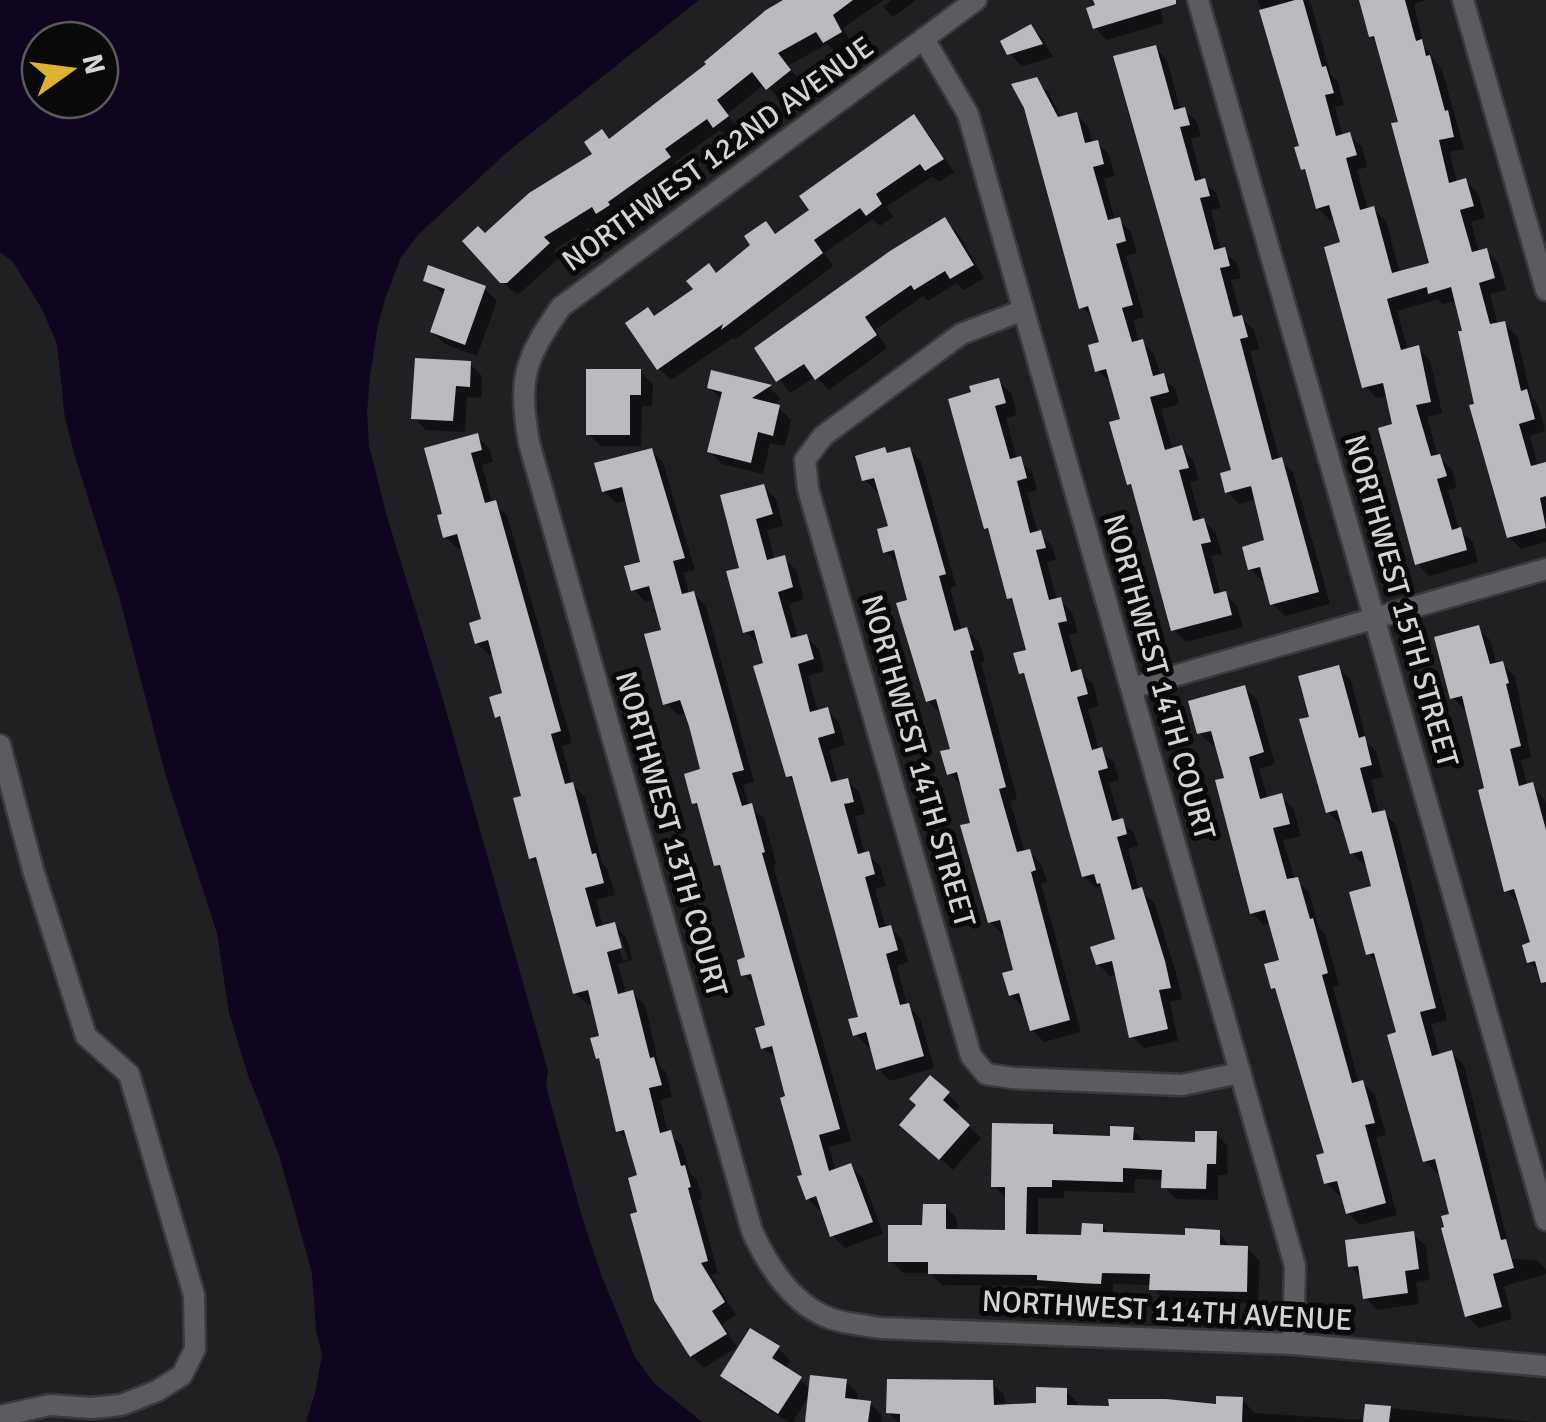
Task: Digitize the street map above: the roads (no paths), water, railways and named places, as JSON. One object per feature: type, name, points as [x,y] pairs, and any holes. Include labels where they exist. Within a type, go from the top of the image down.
[{"type":"street","name":"NORTHWEST 122ND AVENUE","points":[[523,379],[534,345],[560,306],[976,0]]},
{"type":"street","name":"NORTHWEST 15TH STREET","points":[[1198,0],[1546,1220]]},
{"type":"street","points":[[1463,0],[1546,290]]},
{"type":"street","name":"NORTHWEST 14TH COURT","points":[[924,39],[968,114],[1132,688],[1295,1266],[1293,1344]]},
{"type":"street","name":"NORTHWEST 14TH STREET","points":[[1022,311],[960,334],[823,436],[806,460],[808,489],[972,1056],[986,1074],[1013,1078],[1182,1085],[1239,1072]]},
{"type":"street","name":"NORTHWEST 13TH COURT","points":[[523,379],[529,442],[752,1231],[768,1264],[792,1293]]},
{"type":"street","points":[[1132,688],[1546,570]]},
{"type":"street","points":[[0,746],[33,870],[86,1036],[129,1074],[194,1295],[195,1348],[182,1374],[157,1391],[120,1405],[91,1408],[50,1404],[0,1416]]},
{"type":"street","name":"NORTHWEST 114TH AVENUE","points":[[792,1293],[829,1319],[880,1328],[1293,1344],[1546,1366]]}]
